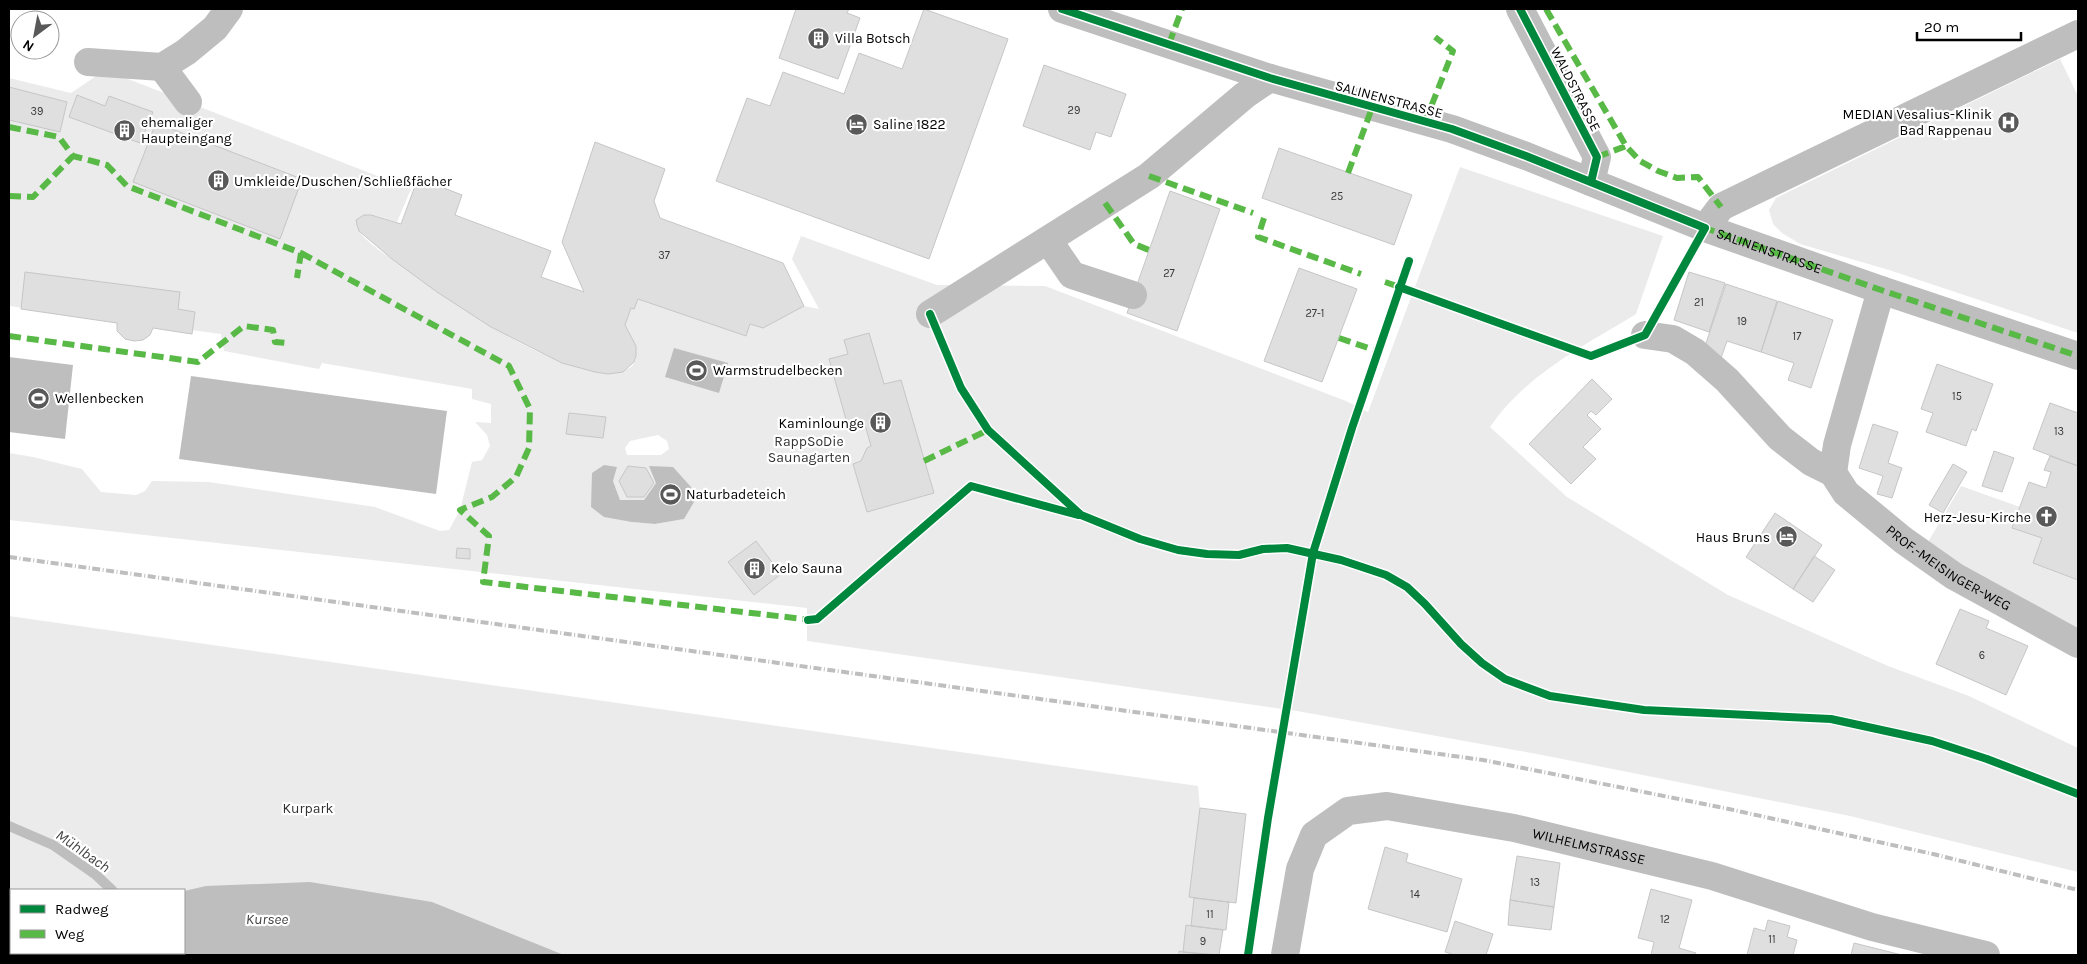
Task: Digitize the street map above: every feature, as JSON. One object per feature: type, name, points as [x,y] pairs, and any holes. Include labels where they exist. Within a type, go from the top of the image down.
[{"type":"street","points":[[88,62],[162,67],[186,52],[215,28],[229,9]]},
{"type":"street","name":"SALINENSTRASSE","points":[[1062,9],[1111,16],[1270,78],[1452,129],[1705,228],[1881,290],[2078,356]]},
{"type":"street","name":"WALDSTRASSE","points":[[1520,9],[1597,157],[1591,182]]},
{"type":"street","points":[[1705,228],[1721,207],[2078,34]]},
{"type":"street","points":[[162,67],[188,102]]},
{"type":"street","points":[[930,314],[1149,176],[1245,95],[1270,78]]},
{"type":"street","points":[[1048,240],[1072,275],[1133,295]]},
{"type":"street","points":[[1833,473],[1837,446],[1881,290]]},
{"type":"street","name":"PROF.-MEISINGER-WEG","points":[[1645,335],[1673,338],[1695,352],[1728,380],[1780,438],[1812,462],[1833,473],[1846,493],[1903,540],[1954,576],[2078,644]]},
{"type":"street","name":"WILHELMSTRASSE","points":[[1285,955],[1300,869],[1314,836],[1348,811],[1387,806],[1514,828],[1712,876],[1872,926],[1986,955]]},
{"type":"green space","name":"MEDIAN Vesalius-Klinik Bad Rappenau","points":[[2060,59],[2078,96],[2078,333],[1889,270],[1800,244],[1782,233],[1773,224],[1769,210],[1776,198]]},
{"type":"green space","name":"RappSoDie Saunagarten","points":[[105,70],[411,189],[397,222],[371,215],[360,217],[356,220],[359,231],[370,243],[468,311],[523,344],[562,362],[592,371],[608,373],[621,372],[631,367],[636,358],[634,345],[625,325],[631,308],[638,299],[746,336],[750,324],[763,328],[804,306],[819,309],[792,259],[801,236],[937,285],[1045,286],[1346,401],[1368,412],[1460,167],[1663,236],[1636,314],[1576,350],[1538,376],[1504,408],[1490,427],[1567,497],[1728,595],[1888,666],[1969,696],[2078,748],[2078,872],[1850,816],[1537,754],[1297,711],[807,641],[807,608],[9,520],[9,453],[82,469],[101,492],[136,495],[145,491],[152,481],[209,482],[375,507],[440,531],[449,530],[460,510],[472,462],[482,460],[490,446],[487,435],[475,422],[491,423],[491,404],[472,399],[472,389],[322,363],[319,369],[224,351],[221,334],[9,306],[9,78],[71,93]],"holes":[[[569,413],[605,417],[603,438],[567,433]],[[658,435],[667,441],[669,449],[661,455],[627,455],[625,448],[630,441]],[[617,467],[613,481],[620,500],[644,500],[656,483],[684,519],[655,524],[632,522],[592,473]],[[628,467],[646,468],[653,483],[644,497],[627,497],[619,481]],[[756,541],[781,574],[754,595],[728,562]]]},
{"type":"green space","points":[[1961,486],[2020,507],[2013,528],[2042,538],[2033,563],[2078,580],[2078,630],[1959,564],[1928,542]]},
{"type":"green space","name":"Kurpark","points":[[9,616],[1198,786],[1200,808],[1189,897],[1194,898],[1191,926],[1183,952],[1179,951],[1179,955],[9,955]]},
{"type":"water","name":"Warmstrudelbecken","points":[[674,348],[728,363],[719,393],[665,377]]},
{"type":"water","name":"Wellenbecken","points":[[9,357],[73,365],[65,439],[9,432]]},
{"type":"water","points":[[191,376],[447,411],[436,494],[179,459]]},
{"type":"water","name":"Naturbadeteich","points":[[604,465],[617,467],[613,481],[620,500],[644,500],[656,483],[649,466],[673,467],[691,487],[694,502],[684,519],[655,524],[604,517],[591,507],[592,473]]},
{"type":"water","name":"Kursee","points":[[310,882],[432,902],[564,955],[123,955],[185,954],[185,891],[206,886]]},
{"type":"building","name":"Villa Botsch","points":[[796,9],[849,9],[847,13],[860,18],[838,79],[779,58]]},
{"type":"building","name":"Saline 1822","points":[[924,9],[1008,39],[929,259],[716,181],[747,98],[770,106],[783,72],[844,94],[859,53],[902,69]]},
{"type":"building","points":[[1044,65],[1126,94],[1111,137],[1096,132],[1090,150],[1023,126]]},
{"type":"building","points":[[9,87],[67,102],[60,132],[9,120]]},
{"type":"building","name":"ehemaliger Haupteingang","points":[[77,95],[105,106],[109,96],[153,112],[140,143],[69,117]]},
{"type":"building","name":"Umkleide/Duschen/Schließfächer","points":[[156,123],[302,179],[280,239],[133,182]]},
{"type":"building","points":[[595,142],[665,169],[654,201],[660,218],[783,263],[804,306],[763,328],[750,324],[746,336],[638,299],[634,309],[631,308],[625,325],[636,346],[634,362],[623,372],[608,374],[595,372],[562,363],[491,327],[437,292],[392,259],[359,231],[356,220],[364,215],[371,215],[401,224],[418,178],[462,195],[455,215],[551,251],[541,277],[584,292],[562,242]]},
{"type":"building","points":[[1279,148],[1412,195],[1394,245],[1262,198]]},
{"type":"building","points":[[1170,191],[1220,209],[1177,331],[1127,313]]},
{"type":"building","points":[[1299,268],[1357,289],[1322,382],[1264,361]]},
{"type":"building","points":[[25,272],[180,292],[178,309],[195,312],[192,334],[153,328],[150,335],[143,340],[134,341],[125,339],[117,331],[117,323],[21,309]]},
{"type":"building","points":[[1689,272],[1725,283],[1709,332],[1674,320]]},
{"type":"building","points":[[1726,284],[1777,301],[1761,352],[1727,341],[1721,358],[1703,352]]},
{"type":"building","points":[[1778,301],[1833,320],[1811,388],[1788,380],[1794,363],[1761,352]]},
{"type":"building","name":"Kaminlounge","points":[[869,333],[884,384],[901,380],[934,493],[867,512],[853,464],[861,461],[867,448],[871,446],[865,425],[849,430],[829,359],[848,354],[844,340]]},
{"type":"building","points":[[1937,364],[1993,384],[1976,431],[1972,429],[1966,446],[1926,432],[1933,413],[1921,409]]},
{"type":"building","points":[[1592,379],[1612,399],[1596,415],[1591,411],[1587,415],[1601,429],[1583,447],[1596,459],[1571,484],[1529,444]]},
{"type":"building","points":[[2050,403],[2078,413],[2078,466],[2033,449]]},
{"type":"building","points":[[569,413],[606,417],[603,438],[566,434]]},
{"type":"building","points":[[1873,424],[1898,432],[1888,463],[1902,468],[1892,498],[1877,494],[1883,476],[1859,468]]},
{"type":"building","points":[[1994,451],[2014,458],[2002,492],[1982,486]]},
{"type":"building","name":"Herz-Jesu-Kirche","points":[[2050,456],[2078,466],[2078,580],[2033,563],[2042,538],[2012,528],[2029,482],[2046,488],[2051,472],[2044,470]]},
{"type":"building","points":[[1953,464],[1967,472],[1943,513],[1929,505]]},
{"type":"building","points":[[628,466],[646,468],[654,483],[644,497],[627,497],[619,481]]},
{"type":"building","points":[[1775,513],[1822,545],[1793,589],[1746,557]]},
{"type":"building","name":"Kelo Sauna","points":[[756,541],[781,574],[754,595],[728,562]]},
{"type":"building","points":[[457,548],[470,549],[470,559],[456,558]]},
{"type":"building","points":[[1814,556],[1835,570],[1813,602],[1793,589]]},
{"type":"building","points":[[1960,609],[1989,621],[1986,628],[2028,646],[2006,695],[1936,664]]},
{"type":"building","points":[[1200,808],[1246,814],[1236,903],[1189,897]]},
{"type":"building","points":[[1385,847],[1408,854],[1406,862],[1462,879],[1447,932],[1368,909]]},
{"type":"building","points":[[1517,856],[1560,863],[1554,907],[1510,900]]},
{"type":"building","points":[[1651,889],[1692,900],[1679,948],[1696,953],[1695,955],[1651,955],[1654,942],[1638,938]]},
{"type":"building","points":[[1194,898],[1229,902],[1226,930],[1191,926]]},
{"type":"building","points":[[1510,900],[1554,907],[1551,930],[1508,925]]},
{"type":"building","points":[[1768,920],[1790,926],[1787,937],[1797,940],[1793,955],[1747,955],[1754,928],[1765,931]]},
{"type":"building","points":[[1455,921],[1493,934],[1486,955],[1455,955],[1445,952]]},
{"type":"building","points":[[1186,925],[1223,930],[1219,955],[1183,952]]},
{"type":"building","points":[[1854,943],[1902,955],[1851,955]]},
{"type":"building","points":[[1179,951],[1183,952],[1213,955],[1179,955]]},
{"type":"waterway","name":"Mühlbach","points":[[9,826],[53,845],[96,875],[111,889]]},
{"type":"railway","points":[[9,557],[1483,760],[1729,809],[1933,854],[2078,890]]},
{"type":"marked path","points":[[1169,44],[1182,9]]},
{"type":"marked path","points":[[1546,9],[1626,146],[1640,161],[1658,171],[1677,178],[1698,177],[1721,207]]},
{"type":"marked path","points":[[1425,122],[1453,51],[1435,37]]},
{"type":"marked path","points":[[1348,173],[1372,108]]},
{"type":"marked path","points":[[9,127],[59,137],[73,156],[107,165],[127,186],[301,253],[297,278]]},
{"type":"marked path","points":[[1597,157],[1626,146]]},
{"type":"marked path","points":[[9,196],[33,197],[73,156]]},
{"type":"marked path","points":[[1149,176],[1253,213]]},
{"type":"marked path","points":[[1105,203],[1134,244],[1149,250]]},
{"type":"marked path","points":[[1264,218],[1258,237],[1361,274]]},
{"type":"marked path","points":[[1704,230],[1705,228],[1881,290],[2078,356]]},
{"type":"marked path","points":[[301,253],[509,366],[530,409],[529,448],[516,477],[492,497],[460,510],[489,536],[483,582],[812,620]]},
{"type":"marked path","points":[[1385,282],[1403,288]]},
{"type":"marked path","points":[[9,336],[198,362],[244,326],[273,330],[275,342],[286,343]]},
{"type":"marked path","points":[[1339,338],[1377,351]]},
{"type":"marked path","points":[[924,461],[988,430]]},
{"type":"cycle path","points":[[1062,9],[1270,78],[1452,129],[1526,156],[1705,228],[1645,335],[1591,356],[1399,287]]},
{"type":"cycle path","points":[[1520,9],[1597,157],[1591,182]]},
{"type":"cycle path","points":[[1248,955],[1268,818],[1313,553],[1352,428],[1409,261]]},
{"type":"cycle path","points":[[930,314],[961,388],[988,430],[1081,515],[1140,539],[1178,550],[1207,554],[1239,555],[1263,549],[1287,548],[1341,560],[1386,575],[1407,587],[1461,644],[1482,663],[1505,679],[1550,696],[1644,710],[1831,719],[1932,741],[1987,759],[2078,794]]},
{"type":"cycle path","points":[[808,620],[817,619],[971,486],[1078,515]]},
{"type":"place","name":"Villa Botsch","points":[[819,38]]},
{"type":"place","name":"MEDIAN Vesalius-Klinik Bad Rappenau","points":[[2008,122]]},
{"type":"place","name":"Saline 1822","points":[[857,124]]},
{"type":"place","name":"ehemaliger Haupteingang","points":[[125,130]]},
{"type":"place","name":"Umkleide/Duschen/Schließfächer","points":[[218,181]]},
{"type":"place","name":"Warmstrudelbecken","points":[[697,370]]},
{"type":"place","name":"Wellenbecken","points":[[39,398]]},
{"type":"place","name":"Kaminlounge","points":[[880,423]]},
{"type":"place","name":"Naturbadeteich","points":[[670,494]]},
{"type":"place","name":"Herz-Jesu-Kirche","points":[[2047,517]]},
{"type":"place","name":"Haus Bruns","points":[[1786,537]]},
{"type":"place","name":"Kelo Sauna","points":[[755,568]]}]
